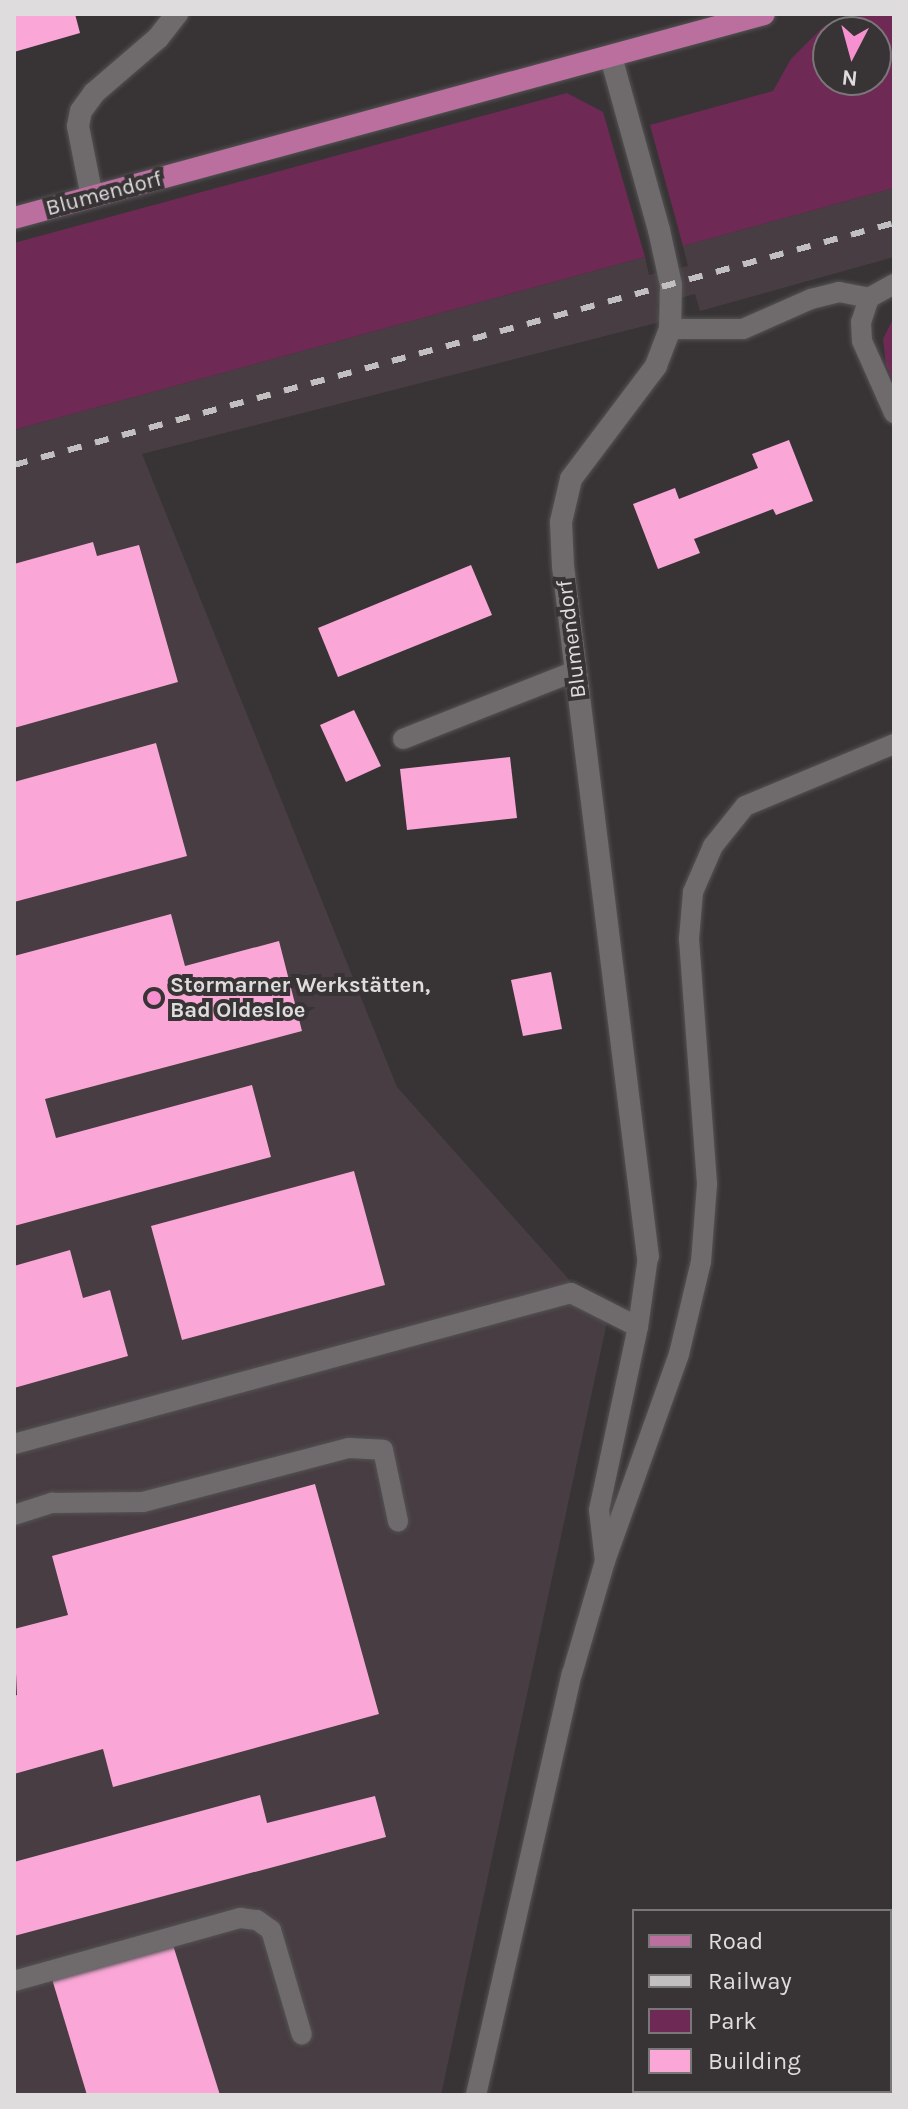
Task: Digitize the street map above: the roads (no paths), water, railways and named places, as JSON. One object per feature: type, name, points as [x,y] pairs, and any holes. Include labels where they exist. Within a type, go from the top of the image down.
[{"type":"main road","name":"Blumendorf","points":[[14,218],[764,14]]},
{"type":"street","points":[[92,197],[78,126],[81,111],[94,93],[158,38],[177,14]]},
{"type":"street","name":"Blumendorf","points":[[611,57],[668,271],[670,329],[656,366],[571,479],[561,522],[576,671],[648,1257]]},
{"type":"lane","points":[[670,329],[743,329],[811,299],[839,292],[869,298],[894,284]]},
{"type":"lane","points":[[869,298],[861,322],[862,341],[894,413]]},
{"type":"lane","points":[[403,739],[576,671]]},
{"type":"lane","points":[[476,2095],[572,1674],[605,1561],[679,1354],[701,1262],[707,1184],[689,939],[693,892],[713,846],[745,806],[894,744]]},
{"type":"lane","points":[[605,1561],[599,1510],[638,1327],[648,1257]]},
{"type":"lane","points":[[14,1444],[571,1293],[638,1327]]},
{"type":"lane","points":[[14,1515],[52,1503],[143,1502],[349,1448],[383,1450],[398,1521]]},
{"type":"lane","points":[[14,1981],[240,1918],[257,1920],[271,1930],[302,2035]]},
{"type":"railway","points":[[14,465],[894,223]]},
{"type":"place","name":"Stormarner Werkstätten, Bad Oldesloe","points":[[154,998]]}]
